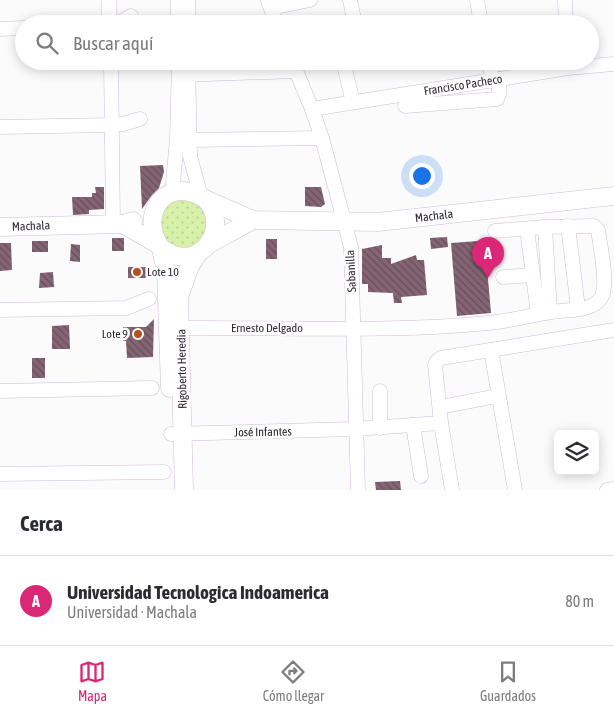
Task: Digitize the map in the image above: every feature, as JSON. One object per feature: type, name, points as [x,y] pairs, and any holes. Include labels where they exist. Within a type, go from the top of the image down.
[{"type":"main road","points":[[152,215],[156,206],[172,193],[192,192],[204,198]]},
{"type":"main road","name":"Machala","points":[[204,198],[252,220],[378,222],[614,196]]},
{"type":"main road","name":"Rigoberto Heredia","points":[[173,490],[177,434],[181,290],[190,266],[214,234],[216,223],[214,212],[204,198]]},
{"type":"main road","name":"Machala","points":[[0,227],[118,224],[152,215]]},
{"type":"main road","name":"Rigoberto Heredia","points":[[152,215],[151,226],[153,236],[160,247],[166,270],[177,434],[184,490]]},
{"type":"main road","points":[[118,224],[174,255],[183,257],[204,248],[252,220]]},
{"type":"street","points":[[109,0],[110,15]]},
{"type":"street","points":[[178,0],[178,15]]},
{"type":"street","points":[[188,0],[188,15]]},
{"type":"street","points":[[269,4],[310,0]]},
{"type":"street","points":[[350,0],[353,15]]},
{"type":"street","points":[[477,0],[480,15]]},
{"type":"street","points":[[565,0],[566,15]]},
{"type":"street","points":[[0,29],[15,28]]},
{"type":"street","name":"Francisco Pacheco","points":[[599,64],[614,64]]},
{"type":"street","points":[[110,70],[118,224]]},
{"type":"street","points":[[184,70],[190,156],[204,198]]},
{"type":"street","points":[[172,193],[184,70]]},
{"type":"street","name":"Sabanilla","points":[[296,70],[322,138],[350,247],[358,490]]},
{"type":"street","points":[[345,70],[353,102]]},
{"type":"street","points":[[406,106],[497,99],[499,94],[492,70]]},
{"type":"street","name":"Francisco Pacheco","points":[[312,109],[496,80],[544,70]]},
{"type":"street","points":[[0,128],[112,125],[140,119]]},
{"type":"street","points":[[190,140],[322,138]]},
{"type":"street","points":[[495,231],[568,226],[578,308]]},
{"type":"street","name":"Ernesto Delgado","points":[[181,328],[352,329],[489,323],[590,307],[602,297],[604,287],[598,230],[594,226],[568,226]]},
{"type":"street","points":[[544,227],[544,313]]},
{"type":"street","points":[[526,229],[532,275],[544,313]]},
{"type":"street","points":[[503,277],[532,275]]},
{"type":"street","points":[[0,310],[126,308],[149,299]]},
{"type":"street","points":[[452,490],[441,423],[437,361],[441,358],[614,330]]},
{"type":"street","points":[[490,350],[515,490]]},
{"type":"street","points":[[0,391],[152,388]]},
{"type":"street","points":[[380,391],[380,428]]},
{"type":"street","points":[[440,407],[498,396]]},
{"type":"street","name":"José Infantes","points":[[177,434],[380,428],[441,423]]},
{"type":"street","points":[[413,425],[421,476]]},
{"type":"street","points":[[0,474],[164,472]]},
{"type":"street","points":[[607,490],[614,489]]},
{"type":"green space","points":[[192,196],[211,216],[198,249],[171,251],[155,218],[165,202]]},
{"type":"building","points":[[163,165],[164,172],[159,188],[142,209],[140,166]]},
{"type":"building","points":[[95,187],[104,187],[104,209],[89,210],[89,214],[73,215],[72,197],[92,197],[92,193],[96,193]]},
{"type":"building","points":[[305,187],[321,187],[325,204],[321,207],[305,206]]},
{"type":"building","points":[[447,237],[448,247],[431,249],[430,238]]},
{"type":"building","points":[[112,238],[124,238],[124,251],[112,251]]},
{"type":"building","points":[[266,239],[277,239],[277,259],[266,259]]},
{"type":"building","points":[[32,241],[48,241],[48,252],[32,252]]},
{"type":"building","points":[[478,241],[478,246],[485,245],[491,313],[457,316],[451,243]]},
{"type":"building","points":[[0,243],[11,243],[12,270],[0,271]]},
{"type":"building","points":[[71,244],[80,245],[80,262],[70,261]]},
{"type":"building","points":[[382,245],[382,258],[391,258],[391,264],[416,255],[417,260],[424,260],[427,295],[401,297],[402,303],[394,303],[393,293],[368,292],[368,284],[362,284],[362,249]]},
{"type":"building","name":"Lote 10","points":[[128,267],[147,267],[147,278],[128,278]]},
{"type":"building","points":[[53,272],[54,287],[39,288],[40,273]]},
{"type":"building","points":[[154,319],[153,357],[127,358],[126,341],[123,341],[123,327],[146,327]]},
{"type":"building","points":[[69,325],[70,349],[52,349],[52,326]]},
{"type":"building","points":[[32,358],[45,358],[45,378],[32,378]]},
{"type":"building","points":[[400,481],[401,490],[376,490],[375,482]]},
{"type":"place","name":"Lote 10","points":[[137,272]]},
{"type":"place","name":"Universidad Tecnologica Indoamerica","points":[[488,278]]},
{"type":"place","name":"Lote 9","points":[[138,334]]}]
